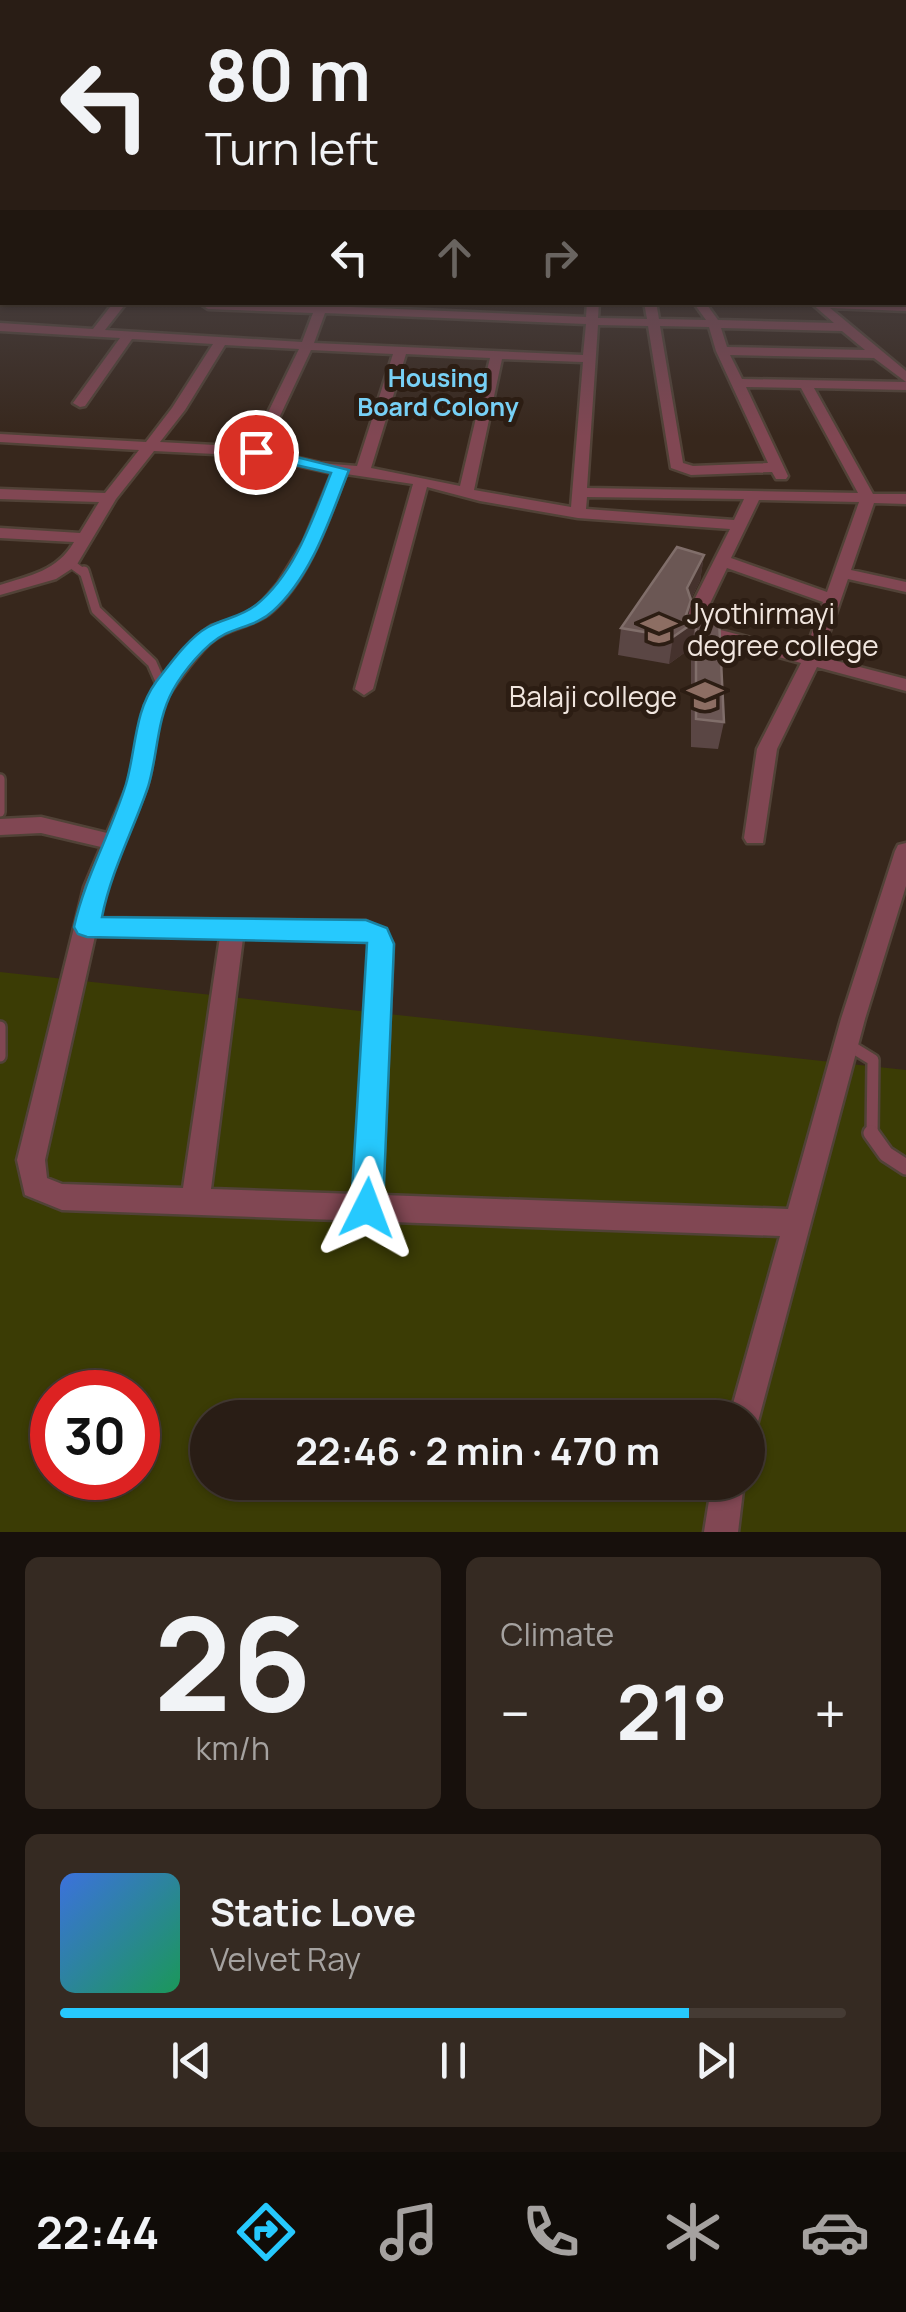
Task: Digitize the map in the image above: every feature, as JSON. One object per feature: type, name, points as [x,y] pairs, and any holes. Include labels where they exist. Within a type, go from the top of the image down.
[{"type":"street","points":[[96,333],[118,305]]},
{"type":"street","points":[[187,338],[208,305]]},
{"type":"street","points":[[247,305],[385,308],[592,321],[848,327]]},
{"type":"street","points":[[578,513],[593,305]]},
{"type":"street","points":[[651,305],[676,464],[691,471],[777,467]]},
{"type":"street","points":[[701,305],[714,323],[722,351],[789,496]]},
{"type":"street","points":[[818,305],[880,354],[906,382]]},
{"type":"street","points":[[847,305],[906,307]]},
{"type":"street","points":[[256,452],[322,307]]},
{"type":"street","points":[[0,326],[591,359]]},
{"type":"street","points":[[80,403],[129,335]]},
{"type":"street","points":[[0,590],[50,574],[70,563],[110,498],[178,410],[221,341]]},
{"type":"street","points":[[401,350],[352,470],[284,586],[266,607],[247,620],[217,630],[202,641],[163,688],[148,725],[138,784],[95,888],[31,1160],[36,1186],[62,1198],[798,1223]]},
{"type":"street","points":[[722,351],[880,354]]},
{"type":"street","points":[[466,492],[496,354]]},
{"type":"street","points":[[738,384],[906,382]]},
{"type":"street","points":[[755,838],[768,749],[812,658],[868,498],[806,384]]},
{"type":"street","points":[[0,438],[256,452],[578,513],[741,526]]},
{"type":"street","points":[[364,689],[420,481]]},
{"type":"street","points":[[580,492],[906,499]]},
{"type":"street","points":[[0,494],[110,498]]},
{"type":"street","points":[[754,496],[695,616],[698,625],[707,632],[906,684]]},
{"type":"street","points":[[0,534],[86,538]]},
{"type":"street","points":[[721,560],[834,600]]},
{"type":"street","points":[[844,573],[906,587]]},
{"type":"street","points":[[0,827],[41,825],[114,842]]},
{"type":"street","points":[[750,1400],[846,1044],[905,856]]},
{"type":"street","points":[[87,927],[366,930],[377,936],[381,944],[367,1208]]},
{"type":"street","points":[[195,1203],[233,928]]},
{"type":"street","points":[[721,1532],[725,1500]]},
{"type":"lane","points":[[70,563],[84,567],[90,575],[91,600],[96,610],[152,663],[163,688]]},
{"type":"lane","points":[[0,779],[0,812]]},
{"type":"lane","points":[[0,1027],[0,1056]]},
{"type":"lane","points":[[846,1044],[873,1060],[876,1071],[867,1127],[870,1138],[890,1158],[906,1167]]},
{"type":"shaded area","points":[[0,972],[906,1070],[906,1532],[0,1532]]},
{"type":"building","points":[[677,547],[704,555],[687,588],[691,600],[686,615],[719,620],[724,722],[696,719],[696,621],[673,637],[621,628]]},
{"type":"place","name":"Jyothirmayi degree college","points":[[659,629]]},
{"type":"place","name":"Balaji college","points":[[705,696]]},
{"type":"district","name":"Housing Board Colony","points":[[438,392]]},
{"type":"route","points":[[256,452],[340,470],[312,541],[284,586],[266,607],[247,620],[217,630],[202,641],[163,688],[148,725],[138,784],[95,888],[87,927],[366,930],[377,936],[381,944],[367,1208]]}]
